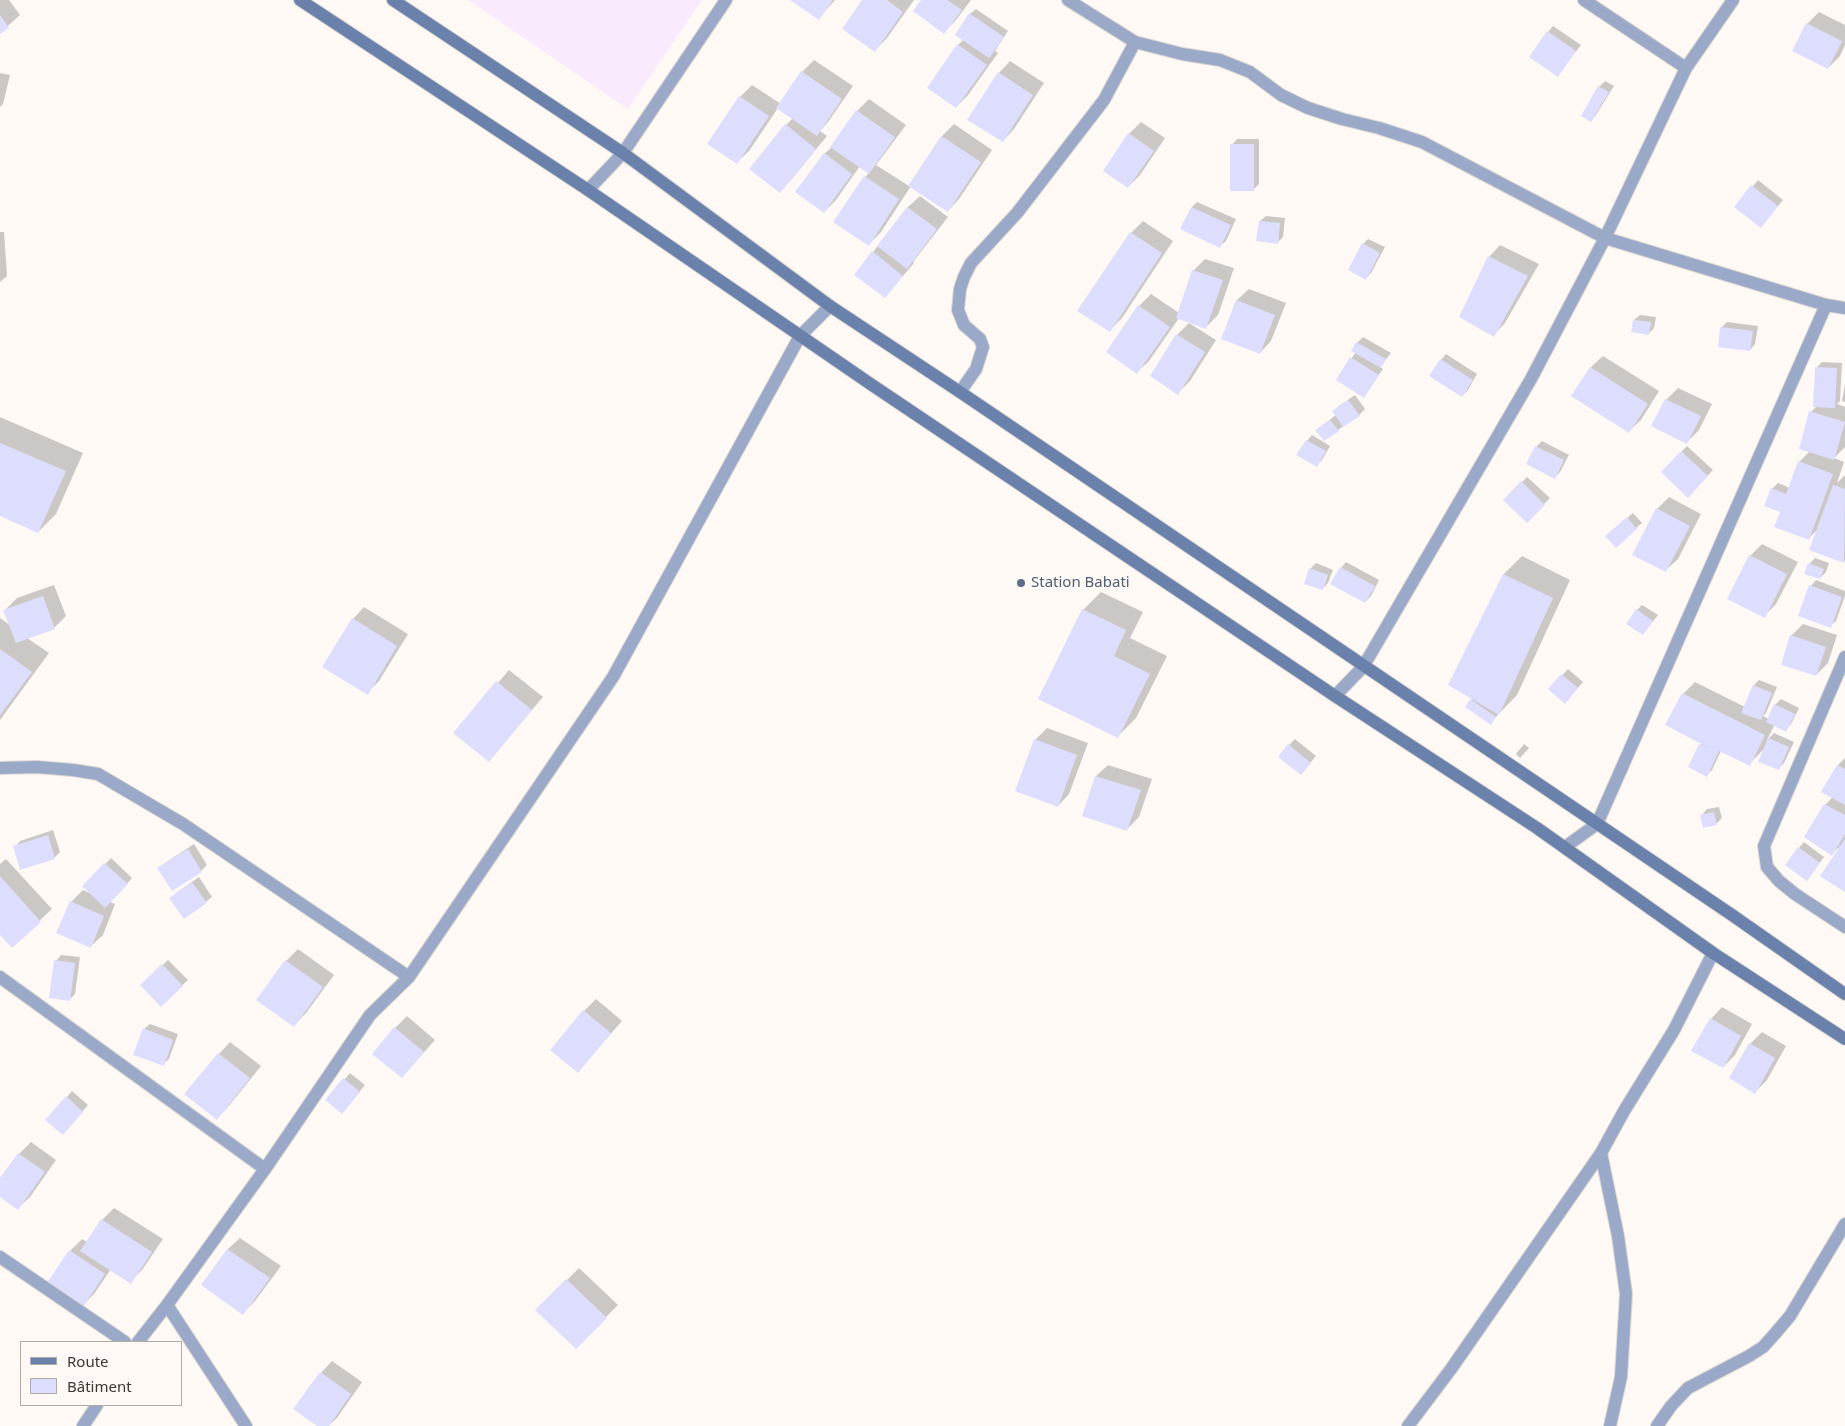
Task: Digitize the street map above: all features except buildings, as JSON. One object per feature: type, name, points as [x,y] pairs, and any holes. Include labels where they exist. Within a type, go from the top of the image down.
[{"type":"main road","points":[[300,0],[588,190],[800,336],[1335,696],[1538,828],[1713,953],[1845,1039]]},
{"type":"main road","points":[[392,0],[623,153],[830,306],[1844,990]]},
{"type":"street","points":[[588,190],[623,153],[726,0]]},
{"type":"street","points":[[1068,0],[1135,42],[1182,54],[1220,60],[1250,72],[1282,95],[1308,108],[1422,142],[1606,238],[1826,305],[1845,308]]},
{"type":"street","points":[[1584,0],[1686,68]]},
{"type":"street","points":[[1335,696],[1363,667],[1531,379],[1606,238],[1686,68],[1733,0]]},
{"type":"street","points":[[960,392],[976,369],[983,347],[980,339],[964,324],[958,310],[960,289],[971,263],[1017,214],[1104,100],[1135,42]]},
{"type":"street","points":[[1565,847],[1597,824],[1826,305]]},
{"type":"street","points":[[139,1341],[167,1305],[265,1168],[370,1015],[409,977],[613,677],[800,336],[830,306]]},
{"type":"street","points":[[1845,658],[1764,846],[1767,867],[1778,881],[1794,894],[1845,926]]},
{"type":"street","points":[[0,768],[37,767],[98,774],[183,824],[409,977]]},
{"type":"street","points":[[1408,1426],[1452,1369],[1601,1153],[1624,1111],[1674,1030],[1713,953]]},
{"type":"street","points":[[0,977],[265,1168]]},
{"type":"street","points":[[1601,1153],[1618,1236],[1626,1294],[1622,1377],[1610,1426]]},
{"type":"street","points":[[1657,1426],[1671,1406],[1688,1388],[1763,1347],[1790,1316],[1845,1224]]},
{"type":"street","points":[[0,1257],[124,1341]]},
{"type":"street","points":[[167,1305],[246,1426]]},
{"type":"street","points":[[82,1426],[95,1406]]},
{"type":"shaded area","points":[[468,0],[702,0],[628,109]]},
{"type":"place","name":"Station Babati","points":[[1021,583]]}]
